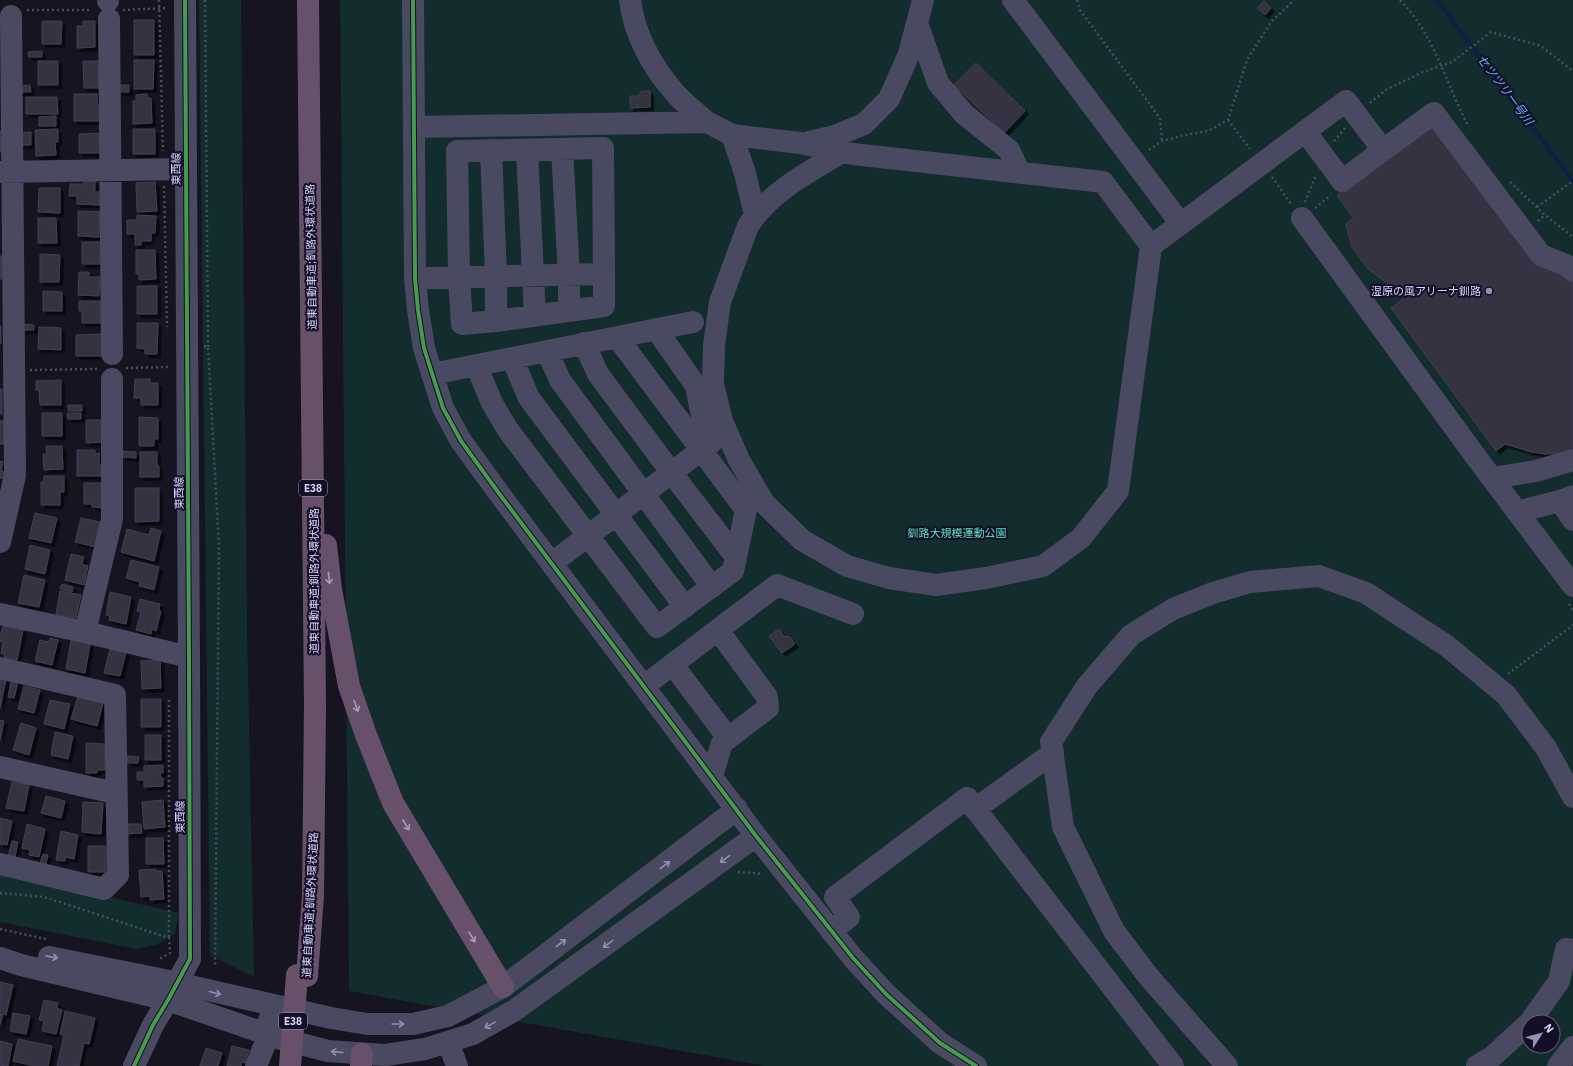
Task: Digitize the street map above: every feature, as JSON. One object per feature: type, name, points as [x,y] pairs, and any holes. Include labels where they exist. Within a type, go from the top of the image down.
[{"type":"highway","name":"道東自動車道;釧路外環状道路","points":[[295,0],[302,697],[302,976],[300,1066]]},
{"type":"highway","name":"道東自動車道;釧路外環状道路","points":[[290,1066],[312,896],[314,806],[313,414],[308,0]]},
{"type":"highway","points":[[313,414],[330,589],[349,686],[366,735],[393,803],[503,987]]},
{"type":"street","points":[[413,0],[415,278],[424,348],[443,408],[461,441],[756,836],[831,931],[886,994],[940,1043],[976,1066]]},
{"type":"street","points":[[630,0],[638,35],[655,66],[675,94],[707,122],[732,135],[800,144],[842,152],[1103,182],[1151,246],[1118,491],[1081,538],[1043,566],[986,578],[936,585],[889,578],[847,566],[802,540],[764,503],[739,460],[722,421],[713,384],[714,345],[720,302],[748,226],[755,215],[780,190],[842,152]]},
{"type":"street","points":[[800,144],[834,136],[864,124],[888,99],[909,54],[923,0]]},
{"type":"street","points":[[1013,0],[1181,224]]},
{"type":"street","name":"東西線","points":[[134,1066],[154,1025],[190,959],[189,657],[197,346],[185,169],[185,4]]},
{"type":"street","points":[[0,542],[15,475],[7,172],[15,8]]},
{"type":"street","points":[[107,8],[111,171],[112,354]]},
{"type":"street","points":[[917,23],[938,83],[964,114],[1009,150],[1020,173]]},
{"type":"street","points":[[1151,246],[1346,100],[1383,150]]},
{"type":"street","points":[[1305,131],[1342,180],[1434,113],[1541,255],[1566,265],[1573,271]]},
{"type":"street","points":[[415,127],[707,122]]},
{"type":"street","points":[[732,135],[745,173],[755,215]]},
{"type":"street","points":[[603,148],[604,306],[496,321],[462,324],[459,277],[457,151],[562,149],[603,148]]},
{"type":"street","points":[[562,149],[569,275],[569,311]]},
{"type":"street","points":[[491,150],[496,276],[496,321]]},
{"type":"street","points":[[528,150],[535,316]]},
{"type":"street","points":[[7,172],[185,169]]},
{"type":"street","points":[[1302,218],[1476,457],[1573,586]]},
{"type":"street","points":[[415,278],[604,274]]},
{"type":"street","points":[[432,374],[692,322]]},
{"type":"street","points":[[552,563],[712,442],[704,426],[696,386],[656,329]]},
{"type":"street","points":[[476,365],[492,403],[508,430],[657,627],[733,572],[746,510],[617,337]]},
{"type":"street","points":[[584,344],[598,374],[736,557]]},
{"type":"street","points":[[547,351],[560,380],[712,587]]},
{"type":"street","points":[[512,358],[529,398],[685,607]]},
{"type":"street","points":[[85,632],[112,519],[112,379]]},
{"type":"street","points":[[1492,478],[1536,471],[1573,460]]},
{"type":"street","points":[[1517,512],[1566,499],[1573,520]]},
{"type":"street","points":[[1228,1066],[1148,976],[1114,931],[1063,827],[1051,742],[1087,686],[1131,635],[1172,609],[1213,593],[1250,582],[1319,576],[1366,593],[1448,646],[1506,695],[1546,748],[1573,797]]},
{"type":"street","points":[[644,686],[777,585],[853,614]]},
{"type":"street","points":[[0,614],[85,632],[189,657]]},
{"type":"street","points":[[712,776],[722,743],[768,708],[767,697],[718,630]]},
{"type":"street","points":[[672,665],[728,738]]},
{"type":"street","points":[[0,668],[115,695],[115,793],[118,875],[104,889],[0,864]]},
{"type":"street","points":[[975,809],[1053,753]]},
{"type":"street","points":[[0,767],[115,793]]},
{"type":"street","points":[[831,931],[849,917],[836,897],[966,798],[1173,1066]]},
{"type":"street","points":[[0,958],[21,965],[173,992],[280,1006],[331,1018],[367,1024],[413,1024],[448,1016],[503,987],[737,810]]},
{"type":"street","points":[[0,948],[173,992],[268,1034],[362,1060],[425,1049],[473,1034],[515,1010],[559,980],[756,836]]},
{"type":"street","points":[[611,906],[628,929]]},
{"type":"street","points":[[1536,1014],[1559,981],[1566,948],[1573,950]]},
{"type":"street","points":[[542,958],[559,980]]},
{"type":"street","points":[[1120,997],[1148,976]]},
{"type":"street","points":[[503,987],[515,1010]]},
{"type":"street","points":[[256,1066],[268,1034],[270,1005]]},
{"type":"street","points":[[362,1060],[367,1024]]},
{"type":"street","points":[[1477,1066],[1492,1057],[1521,1031]]},
{"type":"street","points":[[448,1042],[456,1066]]},
{"type":"street","points":[[1558,1066],[1568,1056],[1573,1047]]},
{"type":"path","points":[[205,0],[197,346],[219,546],[215,967]]},
{"type":"path","points":[[1077,0],[1080,10],[1160,118],[1162,141]]},
{"type":"path","points":[[1134,161],[1162,141],[1208,131],[1228,120],[1247,60],[1271,22],[1294,0]]},
{"type":"path","points":[[1400,0],[1430,40],[1457,104],[1471,131]]},
{"type":"path","points":[[15,8],[107,8],[185,4]]},
{"type":"path","points":[[1452,62],[1491,32],[1541,46],[1573,71]]},
{"type":"path","points":[[1302,218],[1339,189],[1342,180]]},
{"type":"path","points":[[1509,180],[1537,207],[1573,237]]},
{"type":"path","points":[[1537,207],[1573,181]]},
{"type":"path","points":[[1494,685],[1573,625]]},
{"type":"path","points":[[0,893],[44,897],[169,938],[170,953]]},
{"type":"green space","points":[[199,0],[241,0],[247,624],[254,977],[210,955]]},
{"type":"green space","name":"釧路大規模運動公園","points":[[340,0],[1573,0],[1573,1066],[765,1066],[349,991]]},
{"type":"green space","points":[[0,872],[179,913],[175,933],[158,944],[137,949],[0,922]]},
{"type":"building","points":[[1264,1],[1271,8],[1265,15],[1257,8]]},
{"type":"building","points":[[134,20],[154,20],[154,55],[134,55]]},
{"type":"building","points":[[42,21],[62,21],[61,44],[42,44]]},
{"type":"building","points":[[83,21],[95,21],[95,47],[77,48],[77,26],[83,26]]},
{"type":"building","points":[[42,51],[42,57],[29,57],[28,52]]},
{"type":"building","points":[[134,60],[154,60],[153,89],[134,89]]},
{"type":"building","points":[[38,61],[58,61],[58,85],[38,85]]},
{"type":"building","points":[[83,61],[98,61],[99,88],[84,88]]},
{"type":"building","points":[[976,63],[1025,111],[1004,133],[954,85]]},
{"type":"building","points":[[30,85],[31,92],[18,92],[18,86]]},
{"type":"building","points":[[118,85],[129,85],[129,92],[118,92]]},
{"type":"building","points":[[642,91],[650,91],[650,107],[630,108],[630,96],[638,96]]},
{"type":"building","points":[[74,94],[97,94],[97,105],[100,105],[100,121],[74,121]]},
{"type":"building","points":[[147,94],[147,98],[151,98],[152,123],[133,124],[133,101],[136,101],[136,95]]},
{"type":"building","points":[[26,97],[57,97],[58,114],[26,114]]},
{"type":"building","points":[[56,116],[56,126],[39,126],[39,117]]},
{"type":"building","name":"湿原の風アリーナ釧路","points":[[1433,124],[1538,266],[1542,264],[1573,280],[1573,450],[1565,453],[1546,454],[1531,452],[1505,444],[1496,451],[1391,308],[1408,295],[1400,283],[1393,288],[1369,270],[1352,247],[1346,224],[1353,218],[1337,195]]},
{"type":"building","points":[[58,129],[58,142],[55,142],[56,155],[36,156],[35,130]]},
{"type":"building","points":[[133,129],[155,129],[155,154],[133,154]]},
{"type":"building","points":[[0,130],[1,152],[0,152]]},
{"type":"building","points":[[31,132],[31,145],[20,145],[19,133]]},
{"type":"building","points":[[102,133],[100,153],[79,153],[79,134]]},
{"type":"building","points":[[84,181],[95,181],[95,192],[101,192],[101,205],[77,204],[77,196],[69,196],[70,184],[84,184]]},
{"type":"building","points":[[155,182],[157,211],[137,212],[136,183]]},
{"type":"building","points":[[39,188],[60,188],[60,213],[38,212]]},
{"type":"building","points":[[78,211],[100,212],[99,237],[78,236]]},
{"type":"building","points":[[137,215],[156,216],[155,233],[151,233],[151,241],[141,241],[141,245],[135,245],[135,234],[127,234],[127,220],[137,220]]},
{"type":"building","points":[[38,218],[56,218],[57,243],[38,243]]},
{"type":"building","points":[[82,242],[101,242],[100,264],[82,264]]},
{"type":"building","points":[[136,250],[155,250],[156,279],[139,280],[139,274],[136,274]]},
{"type":"building","points":[[40,254],[60,255],[59,282],[40,282]]},
{"type":"building","points":[[0,256],[2,256],[2,279],[0,279]]},
{"type":"building","points":[[79,272],[89,272],[89,277],[100,277],[99,296],[78,295]]},
{"type":"building","points":[[137,286],[157,286],[157,314],[137,314]]},
{"type":"building","points":[[43,291],[62,292],[62,311],[43,311]]},
{"type":"building","points":[[79,301],[101,301],[101,323],[82,323],[82,311],[79,311]]},
{"type":"building","points":[[137,323],[158,323],[157,354],[145,354],[145,349],[137,348]]},
{"type":"building","points":[[22,324],[34,325],[34,330],[22,330]]},
{"type":"building","points":[[1,326],[1,344],[0,344]]},
{"type":"building","points":[[39,327],[61,328],[61,350],[38,349]]},
{"type":"building","points":[[102,334],[102,356],[76,356],[76,335]]},
{"type":"building","points":[[135,379],[150,379],[150,383],[158,383],[158,405],[141,405],[141,398],[134,398]]},
{"type":"building","points":[[61,380],[61,405],[40,405],[39,390],[36,390],[36,381]]},
{"type":"building","points":[[0,389],[2,389],[2,414],[0,414]]},
{"type":"building","points":[[68,405],[82,405],[82,411],[68,411]]},
{"type":"building","points":[[42,413],[62,413],[62,436],[42,436]]},
{"type":"building","points":[[67,413],[81,413],[81,419],[68,419]]},
{"type":"building","points":[[139,417],[158,418],[158,439],[154,439],[154,446],[139,446]]},
{"type":"building","points":[[86,420],[103,420],[103,442],[86,443]]},
{"type":"building","points":[[0,421],[4,421],[4,444],[0,444]]},
{"type":"building","points":[[46,446],[62,446],[63,469],[44,470],[43,454],[47,454]]},
{"type":"building","points":[[77,450],[95,450],[95,454],[99,453],[99,465],[103,465],[103,476],[77,476]]},
{"type":"building","points":[[122,451],[136,452],[136,458],[122,457]]},
{"type":"building","points":[[140,452],[157,452],[159,477],[140,477]]},
{"type":"building","points":[[0,461],[3,462],[1,471],[4,472],[2,479],[0,478]]},
{"type":"building","points":[[44,476],[64,476],[64,492],[60,492],[60,505],[41,505],[41,482],[44,482]]},
{"type":"building","points":[[84,483],[105,483],[104,508],[92,507],[92,504],[84,504]]},
{"type":"building","points":[[135,488],[159,488],[159,521],[135,522]]},
{"type":"building","points":[[35,513],[57,518],[51,543],[29,538]]},
{"type":"building","points":[[81,518],[100,522],[95,547],[75,542]]},
{"type":"building","points":[[151,528],[161,531],[154,561],[121,552],[127,529],[149,535]]},
{"type":"building","points":[[30,545],[50,550],[45,574],[25,569]]},
{"type":"building","points":[[71,554],[84,557],[82,564],[88,566],[84,585],[65,580]]},
{"type":"building","points":[[131,560],[159,567],[154,590],[139,586],[140,582],[126,578]]},
{"type":"building","points":[[24,575],[45,580],[39,607],[18,603]]},
{"type":"building","points":[[62,584],[73,587],[72,592],[60,589]]},
{"type":"building","points":[[60,591],[81,595],[76,618],[56,614]]},
{"type":"building","points":[[110,592],[131,597],[126,624],[109,620],[110,616],[106,615]]},
{"type":"building","points":[[140,599],[160,604],[159,611],[161,611],[156,631],[152,629],[151,634],[136,630],[141,612],[137,611]]},
{"type":"building","points":[[3,626],[23,630],[17,660],[4,657],[4,654],[1,653],[3,642],[0,641],[0,637]]},
{"type":"building","points":[[779,629],[784,636],[790,637],[795,644],[782,653],[769,636]]},
{"type":"building","points":[[50,638],[58,640],[52,665],[35,661],[40,640],[49,642]]},
{"type":"building","points":[[71,640],[90,644],[85,673],[66,669]]},
{"type":"building","points":[[110,649],[126,652],[120,676],[104,673]]},
{"type":"building","points":[[160,660],[161,688],[142,689],[141,661]]},
{"type":"building","points":[[0,679],[6,680],[0,708]]},
{"type":"building","points":[[11,681],[18,682],[14,698],[8,697]]},
{"type":"building","points":[[24,686],[40,690],[34,713],[18,709]]},
{"type":"building","points":[[78,696],[103,703],[97,726],[71,719]]},
{"type":"building","points":[[141,699],[161,699],[161,727],[141,727]]},
{"type":"building","points":[[50,700],[70,704],[64,729],[44,724]]},
{"type":"building","points":[[0,720],[4,721],[0,740]]},
{"type":"building","points":[[21,723],[36,728],[29,755],[13,750]]},
{"type":"building","points":[[55,732],[73,736],[68,759],[51,755]]},
{"type":"building","points":[[145,735],[161,735],[161,760],[145,760]]},
{"type":"building","points":[[86,743],[105,744],[105,770],[97,770],[97,773],[86,773]]},
{"type":"building","points":[[127,756],[139,757],[138,763],[127,763]]},
{"type":"building","points":[[163,765],[163,773],[160,773],[161,778],[163,778],[163,786],[144,787],[144,780],[137,780],[137,772],[144,772],[144,766]]},
{"type":"building","points":[[12,782],[29,785],[24,811],[6,808]]},
{"type":"building","points":[[46,796],[65,801],[61,818],[41,813]]},
{"type":"building","points":[[163,800],[165,827],[144,829],[142,802]]},
{"type":"building","points":[[83,802],[103,803],[101,834],[82,832]]},
{"type":"building","points":[[0,818],[12,821],[7,845],[0,844]]},
{"type":"building","points":[[27,824],[45,829],[39,857],[29,855],[30,850],[22,848]]},
{"type":"building","points":[[126,824],[141,824],[142,833],[127,834]]},
{"type":"building","points":[[61,831],[78,835],[74,859],[65,857],[65,861],[56,860]]},
{"type":"building","points":[[146,838],[163,838],[164,864],[146,864]]},
{"type":"building","points":[[12,841],[18,842],[15,857],[8,856]]},
{"type":"building","points":[[88,846],[106,846],[106,872],[88,872]]},
{"type":"building","points":[[43,854],[48,855],[46,864],[40,863]]},
{"type":"building","points":[[156,869],[156,871],[162,871],[164,899],[150,900],[150,896],[141,897],[139,870]]},
{"type":"building","points":[[0,982],[13,985],[6,1015],[3,1014],[0,1025]]},
{"type":"building","points":[[44,1000],[58,1003],[57,1008],[62,1010],[56,1034],[42,1031],[44,1021],[39,1020]]},
{"type":"building","points":[[65,1011],[95,1018],[89,1044],[84,1043],[79,1066],[57,1066],[64,1035],[60,1034]]},
{"type":"building","points":[[13,1013],[30,1016],[26,1034],[10,1031]]},
{"type":"building","points":[[18,1039],[52,1046],[48,1066],[34,1066],[13,1061]]},
{"type":"building","points":[[0,1041],[12,1044],[8,1066],[0,1065]]},
{"type":"building","points":[[232,1046],[249,1050],[245,1063],[242,1062],[241,1066],[227,1066]]},
{"type":"building","points":[[206,1048],[222,1053],[218,1066],[200,1066]]},
{"type":"waterway","name":"セツツリ一号川","points":[[1437,0],[1573,181]]},
{"type":"cycle path","points":[[134,1066],[153,1025],[190,959],[185,0]]},
{"type":"cycle path","points":[[413,0],[415,278],[424,348],[443,408],[461,441],[498,492],[756,836],[853,958],[886,994],[940,1043],[976,1066]]},
{"type":"place","name":"湿原の風アリーナ釧路","points":[[1489,291]]}]
